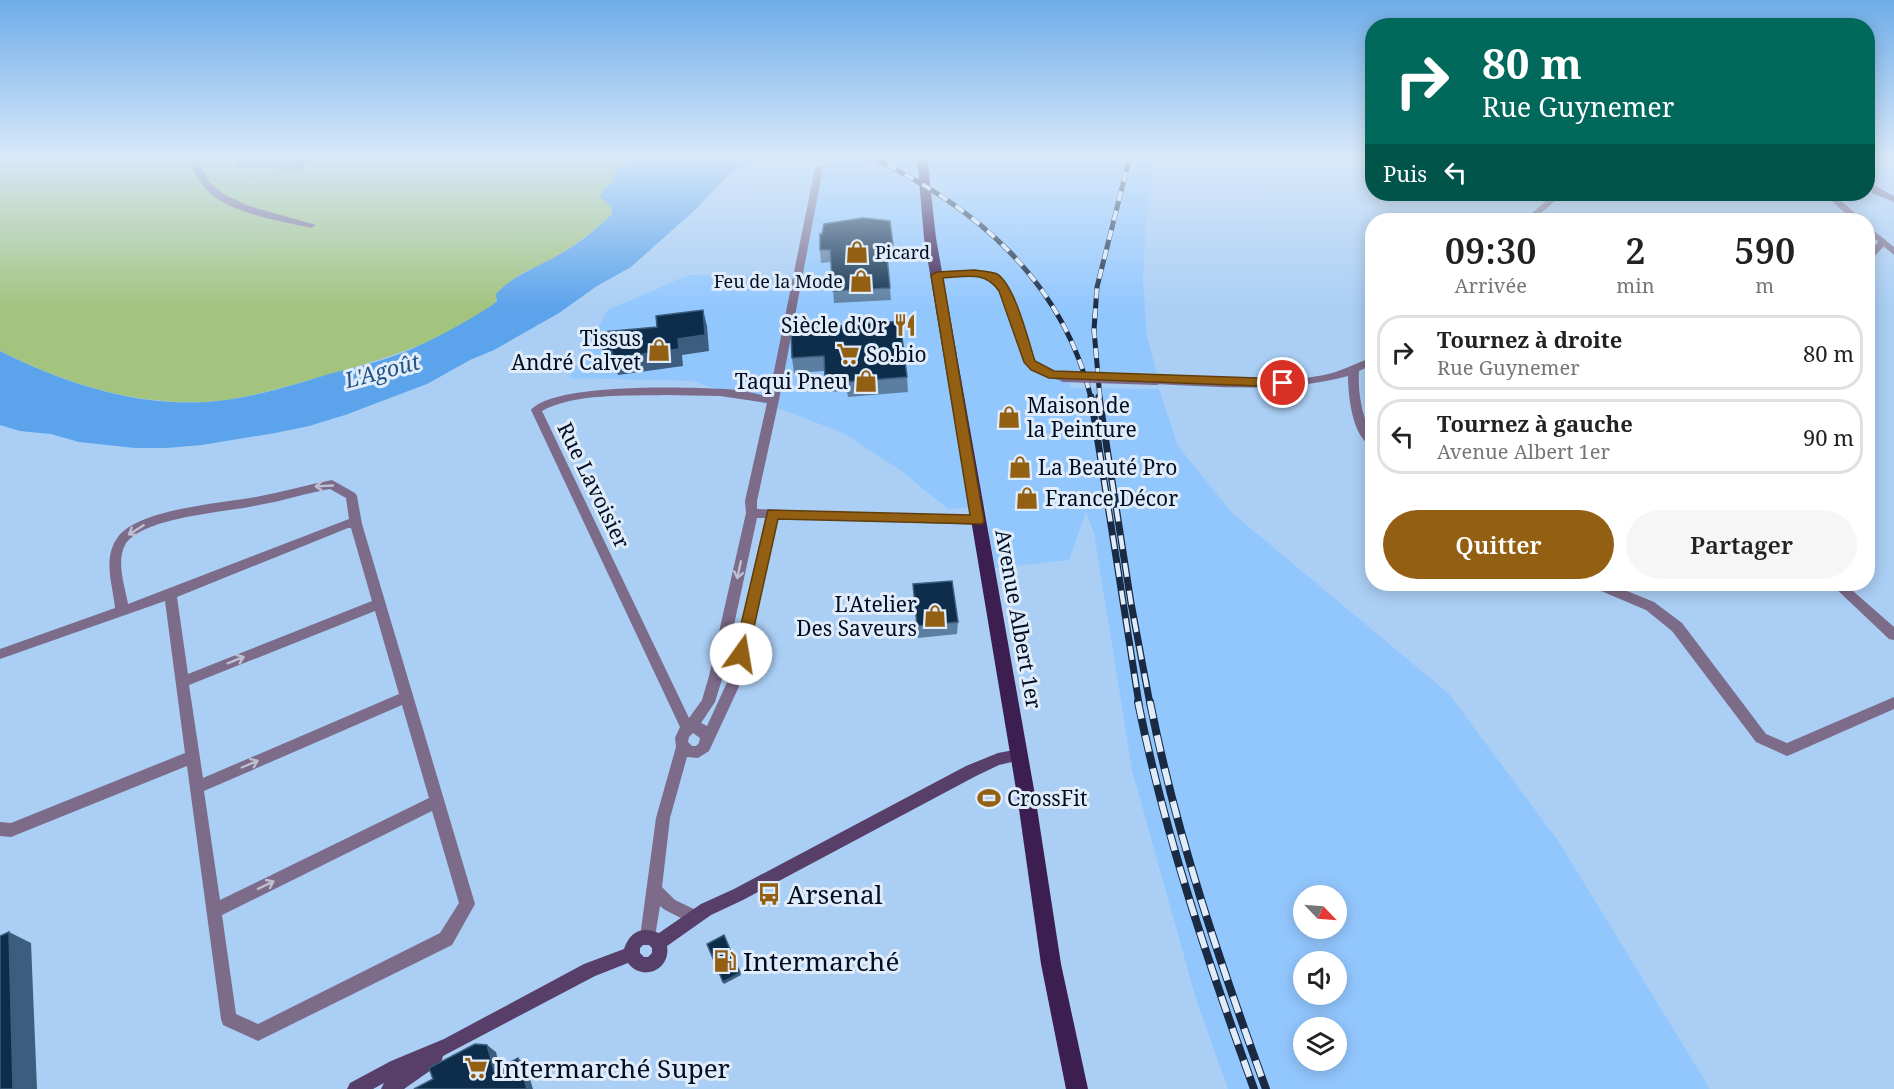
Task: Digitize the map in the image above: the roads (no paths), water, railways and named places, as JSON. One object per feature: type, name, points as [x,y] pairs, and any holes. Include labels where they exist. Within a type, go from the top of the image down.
[{"type":"main road","name":"Avenue Albert 1er","points":[[927,207],[1019,755],[1051,964],[1077,1089]]},
{"type":"main road","points":[[356,1089],[397,1067],[450,1045],[590,970],[632,954],[638,940],[653,940],[714,903],[754,887],[971,771],[998,759],[1019,755]]},
{"type":"main road","points":[[632,954],[637,964],[651,964],[658,957],[653,940]]},
{"type":"main road","points":[[390,1089],[450,1045]]},
{"type":"street","points":[[247,207],[311,225]]},
{"type":"street","points":[[653,940],[655,891],[663,818],[683,748],[682,737],[710,697],[752,513],[751,501],[774,400],[811,207]]},
{"type":"street","points":[[1875,235],[1894,252]]},
{"type":"street","points":[[1875,251],[1883,242]]},
{"type":"street","points":[[937,275],[974,273],[992,276],[998,280],[1005,290],[1030,362],[1043,372],[1064,377],[1303,382],[1338,376],[1365,364]]},
{"type":"street","points":[[1354,370],[1355,400],[1365,433]]},
{"type":"street","name":"Rue Lavoisier","points":[[688,730],[536,410],[541,405],[562,398],[599,395],[713,392],[774,400]]},
{"type":"street","points":[[122,611],[122,597],[116,584],[114,568],[122,540],[136,528],[152,522],[332,484],[351,496],[356,524],[467,904],[446,939],[258,1033],[229,1019],[170,594]]},
{"type":"street","points":[[752,513],[978,521]]},
{"type":"street","points":[[683,748],[689,752],[697,752],[705,747],[736,678],[772,514]]},
{"type":"street","points":[[0,654],[170,594],[347,524],[356,524]]},
{"type":"street","points":[[1615,591],[1650,606],[1677,627],[1761,738],[1787,750],[1894,703]]},
{"type":"street","points":[[1845,591],[1894,635]]},
{"type":"street","points":[[182,682],[379,604]]},
{"type":"street","points":[[197,787],[406,697]]},
{"type":"street","points":[[688,730],[702,729],[708,739]]},
{"type":"street","points":[[0,829],[11,831],[192,757]]},
{"type":"street","points":[[214,911],[437,801]]},
{"type":"street","points":[[655,891],[670,905],[693,916]]},
{"type":"water","name":"L'Agoût","points":[[698,207],[631,267],[597,286],[559,313],[427,384],[345,415],[275,433],[202,445],[166,448],[135,448],[79,442],[51,434],[20,431],[0,425],[0,351],[79,384],[134,398],[190,403],[260,394],[373,363],[411,349],[446,332],[491,306],[497,301],[496,294],[520,275],[564,252],[581,240],[612,214],[612,208]]},
{"type":"railway","points":[[956,207],[1009,251],[1036,282],[1059,317],[1077,355],[1091,398]]},
{"type":"railway","points":[[1100,398],[1094,330],[1097,287],[1117,207]]},
{"type":"railway","points":[[1091,397],[1139,704]]},
{"type":"railway","points":[[1099,397],[1131,603],[1150,704]]},
{"type":"railway","points":[[1138,702],[1174,849],[1220,994],[1254,1089]]},
{"type":"railway","points":[[1150,702],[1173,800],[1200,898],[1266,1089]]},
{"type":"place","name":"Picard","points":[[857,252]]},
{"type":"place","name":"Feu de la Mode","points":[[861,281]]},
{"type":"place","name":"Siècle d'Or","points":[[905,325]]},
{"type":"place","name":"Tissus André Calvet","points":[[659,350]]},
{"type":"place","name":"So.bio","points":[[848,354]]},
{"type":"place","name":"Taqui Pneu","points":[[866,381]]},
{"type":"place","name":"Maison de la Peinture","points":[[1009,417]]},
{"type":"place","name":"La Beauté Pro","points":[[1020,467]]},
{"type":"place","name":"France Décor","points":[[1027,498]]},
{"type":"place","name":"L'Atelier Des Saveurs","points":[[935,616]]},
{"type":"place","name":"CrossFit","points":[[989,798]]},
{"type":"place","name":"Arsenal","points":[[769,894]]},
{"type":"place","name":"Intermarché","points":[[725,961]]},
{"type":"place","name":"Intermarché Super","points":[[476,1068]]}]
